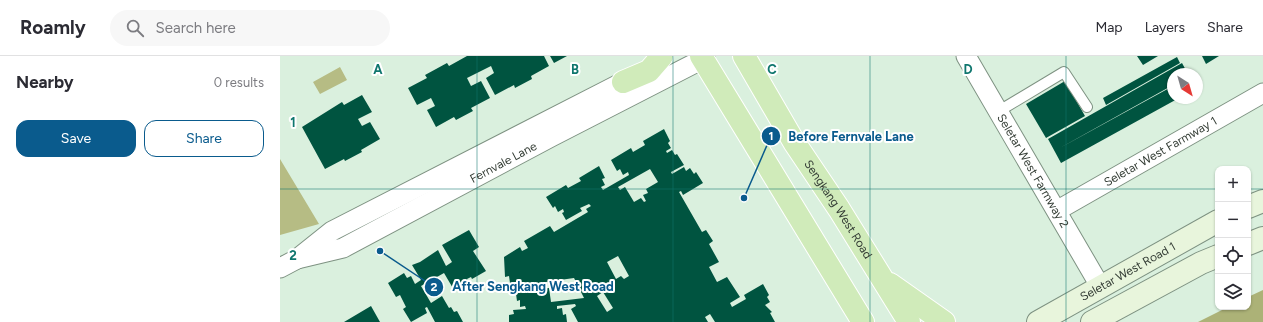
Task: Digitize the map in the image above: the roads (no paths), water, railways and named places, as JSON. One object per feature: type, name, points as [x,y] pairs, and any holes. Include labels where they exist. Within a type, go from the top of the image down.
[{"type":"main road","points":[[623,82],[644,56]]},
{"type":"main road","points":[[623,82],[649,71],[662,56]]},
{"type":"main road","name":"Sengkang West Road","points":[[744,56],[794,142],[839,209],[880,278],[909,322]]},
{"type":"main road","points":[[703,57],[863,322]]},
{"type":"main road","points":[[1251,206],[1263,201]]},
{"type":"main road","name":"Seletar West Road 1","points":[[1046,318],[1100,286],[1215,223]]},
{"type":"main road","points":[[1251,243],[1263,238]]},
{"type":"main road","points":[[1092,322],[1201,263],[1215,257]]},
{"type":"main road","points":[[880,278],[944,322]]},
{"type":"street","name":"Seletar West Farmway 2","points":[[966,56],[1058,210],[1100,286]]},
{"type":"street","name":"Fernvale Lane","points":[[547,130],[703,57]]},
{"type":"street","name":"Fernvale Lane","points":[[280,268],[297,260],[343,248],[547,130],[623,82]]},
{"type":"street","name":"Seletar West Farmway 1","points":[[1058,210],[1263,92]]},
{"type":"street","points":[[1046,318],[1081,285],[1088,266]]},
{"type":"lane","points":[[999,111],[1064,72],[1087,107]]},
{"type":"place","name":"Before Fernvale Lane","points":[[744,198]]},
{"type":"place","name":"After Sengkang West Road","points":[[380,251]]}]
